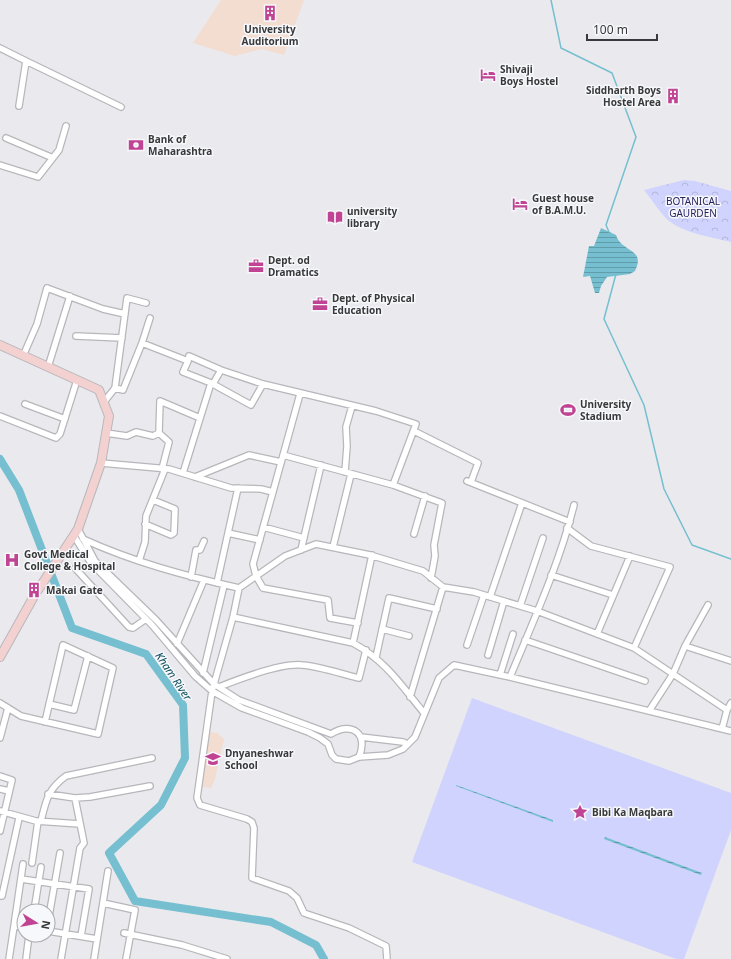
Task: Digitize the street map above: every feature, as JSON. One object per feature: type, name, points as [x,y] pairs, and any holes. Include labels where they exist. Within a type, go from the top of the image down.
[{"type":"street","points":[[0,48],[121,107]]},
{"type":"street","points":[[19,106],[26,61]]},
{"type":"street","points":[[0,165],[38,177],[59,150],[66,126]]},
{"type":"street","points":[[6,138],[53,158]]},
{"type":"street","points":[[23,356],[37,324],[47,288],[104,309],[125,314]]},
{"type":"street","points":[[48,367],[70,296]]},
{"type":"street","points":[[104,402],[116,388],[127,298],[146,303]]},
{"type":"street","points":[[116,388],[123,390],[142,343],[150,318]]},
{"type":"street","points":[[76,336],[122,338]]},
{"type":"street","points":[[142,343],[188,361]]},
{"type":"street","points":[[0,345],[99,390],[109,416],[101,462],[76,533],[40,587]]},
{"type":"street","points":[[263,384],[251,404],[212,384],[183,372],[189,356],[221,370],[263,384],[376,411],[416,424],[393,485]]},
{"type":"street","points":[[183,473],[212,384],[221,370]]},
{"type":"street","points":[[0,416],[56,438],[60,434],[77,380]]},
{"type":"street","points":[[300,394],[253,564],[256,576],[263,588],[328,600],[330,618],[358,623]]},
{"type":"street","points":[[139,561],[145,542],[145,524],[152,500],[164,469],[169,442],[159,433],[160,401],[200,418]]},
{"type":"street","points":[[25,404],[65,419]]},
{"type":"street","points":[[333,547],[348,473],[346,427],[352,406]]},
{"type":"street","points":[[414,431],[478,463],[469,482],[522,503],[568,525],[591,546],[670,567],[634,648]]},
{"type":"street","points":[[106,433],[127,436],[136,432],[153,436],[159,433]]},
{"type":"street","points":[[194,477],[249,455],[281,462]]},
{"type":"street","points":[[283,455],[393,485],[442,503],[434,545],[435,556],[431,578]]},
{"type":"street","points":[[101,462],[164,469],[238,488],[273,492]]},
{"type":"street","points":[[301,550],[321,465]]},
{"type":"street","points":[[217,583],[238,488]]},
{"type":"street","points":[[414,534],[425,496]]},
{"type":"street","points":[[145,524],[171,535],[174,533],[175,510],[152,500]]},
{"type":"street","points":[[490,597],[522,503]]},
{"type":"street","points":[[510,677],[551,575],[574,505]]},
{"type":"street","points":[[263,527],[304,538]]},
{"type":"street","points":[[76,533],[83,540],[95,561],[156,620],[214,684],[239,700],[331,734]]},
{"type":"street","points":[[76,533],[91,563],[146,619],[195,676],[212,691],[242,708],[308,732],[328,744]]},
{"type":"street","points":[[228,533],[260,540]]},
{"type":"street","points":[[520,606],[542,538]]},
{"type":"street","points":[[83,540],[139,561],[191,577],[239,588]]},
{"type":"street","points":[[191,577],[196,550],[200,550],[204,541]]},
{"type":"street","points":[[387,959],[386,946],[349,928],[304,913],[297,898],[289,891],[252,878],[254,828],[252,822],[247,819],[200,805],[197,798],[212,691],[233,617],[239,588],[285,556],[316,544],[372,555],[423,572],[443,587],[484,595],[537,611],[634,648],[727,710]]},
{"type":"street","points":[[353,643],[372,555]]},
{"type":"street","points":[[597,634],[630,556]]},
{"type":"street","points":[[75,568],[129,627],[133,628],[146,619]]},
{"type":"street","points":[[551,575],[613,595]]},
{"type":"street","points":[[177,644],[204,580]]},
{"type":"street","points":[[203,673],[224,584]]},
{"type":"street","points":[[410,696],[443,587]]},
{"type":"street","points":[[467,645],[484,595]]},
{"type":"street","points":[[0,656],[34,598]]},
{"type":"street","points":[[376,657],[390,598],[437,609]]},
{"type":"street","points":[[488,655],[504,601]]},
{"type":"street","points":[[649,712],[673,674],[685,646],[708,605]]},
{"type":"street","points":[[233,617],[353,643],[366,650],[385,664],[424,713]]},
{"type":"street","points":[[382,629],[409,636]]},
{"type":"street","points":[[500,675],[513,634]]},
{"type":"street","points":[[525,640],[644,681]]},
{"type":"street","points":[[0,703],[21,716],[45,722],[98,734],[113,668],[63,645],[45,722]]},
{"type":"street","points":[[685,646],[731,661]]},
{"type":"street","points":[[219,687],[239,679],[273,669],[302,665],[359,678],[366,650]]},
{"type":"street","points":[[49,704],[74,710],[88,656]]},
{"type":"street","points":[[359,757],[363,746],[361,737],[354,730],[348,728],[338,730],[331,734],[328,744],[332,755],[336,759],[349,761],[359,757],[388,755],[403,749],[415,737],[439,678],[454,666],[510,677],[731,731]]},
{"type":"street","points":[[722,729],[727,710],[731,703]]},
{"type":"street","points":[[0,738],[8,708]]},
{"type":"street","points":[[361,737],[403,742],[407,744]]},
{"type":"street","points":[[32,863],[40,821],[48,794],[55,784],[66,776],[152,758]]},
{"type":"street","points":[[0,776],[12,780],[10,791],[2,812],[0,831]]},
{"type":"street","points":[[48,794],[75,798],[90,797],[150,786]]},
{"type":"street","points":[[0,789],[10,791]]},
{"type":"street","points":[[61,959],[64,934],[80,848],[84,844],[75,798]]},
{"type":"street","points":[[2,812],[19,818],[80,824]]},
{"type":"street","points":[[0,896],[2,896],[19,818]]},
{"type":"street","points":[[52,903],[60,853]]},
{"type":"street","points":[[9,959],[23,864]]},
{"type":"street","points":[[35,903],[41,867]]},
{"type":"street","points":[[94,959],[108,870]]},
{"type":"street","points":[[21,879],[73,886],[89,890],[81,936]]},
{"type":"street","points":[[103,903],[136,910],[126,958],[133,959]]},
{"type":"street","points":[[56,932],[97,939]]},
{"type":"street","points":[[124,933],[182,945],[227,959]]},
{"type":"street","points":[[26,959],[28,943]]},
{"type":"shaded area","points":[[221,0],[304,0],[284,55],[262,49],[235,56],[193,43]]},
{"type":"shaded area","points":[[601,228],[616,235],[623,245],[635,254],[638,258],[638,264],[635,271],[630,274],[607,277],[601,286],[599,293],[595,293],[590,276],[583,277],[589,246],[594,246]]},
{"type":"shaded area","name":"Dnyaneshwar School","points":[[210,732],[217,733],[224,739],[215,779],[211,788],[202,787]]},
{"type":"shaded area","points":[[456,786],[553,820],[553,822]]},
{"type":"shaded area","points":[[605,837],[702,873],[701,875],[604,839]]},
{"type":"green space","name":"BOTANICAL GAURDEN","points":[[684,180],[695,181],[731,191],[731,242],[683,229],[669,221],[644,190]]},
{"type":"green space","name":"Bibi Ka Maqbara","points":[[472,698],[731,793],[731,830],[684,959],[676,959],[412,862]]},
{"type":"waterway","points":[[551,0],[561,48],[612,73],[636,137],[606,225],[609,232]]},
{"type":"waterway","points":[[616,274],[604,319],[644,405],[664,489],[692,545],[731,559]]},
{"type":"waterway","name":"Kham River","points":[[0,459],[19,490],[72,628],[146,654],[183,705],[185,758],[161,805],[109,853],[135,901],[271,922],[316,945],[324,959]]},
{"type":"place","name":"University Auditorium","points":[[270,13]]},
{"type":"place","name":"Shivaji Boys Hostel","points":[[488,75]]},
{"type":"place","name":"Siddharth Boys Hostel Area","points":[[673,96]]},
{"type":"place","name":"Bank of Maharashtra","points":[[136,145]]},
{"type":"place","name":"Guest house of B.A.M.U.","points":[[520,204]]},
{"type":"place","name":"university library","points":[[335,217]]},
{"type":"place","name":"Dept. od Dramatics","points":[[256,266]]},
{"type":"place","name":"Dept. of Physical Education","points":[[320,304]]},
{"type":"place","name":"University Stadium","points":[[568,410]]},
{"type":"place","name":"Govt Medical College & Hospital","points":[[12,560]]},
{"type":"place","name":"Makai Gate","points":[[34,590]]},
{"type":"place","name":"Dnyaneshwar School","points":[[213,759]]},
{"type":"place","name":"Bibi Ka Maqbara","points":[[580,812]]}]
